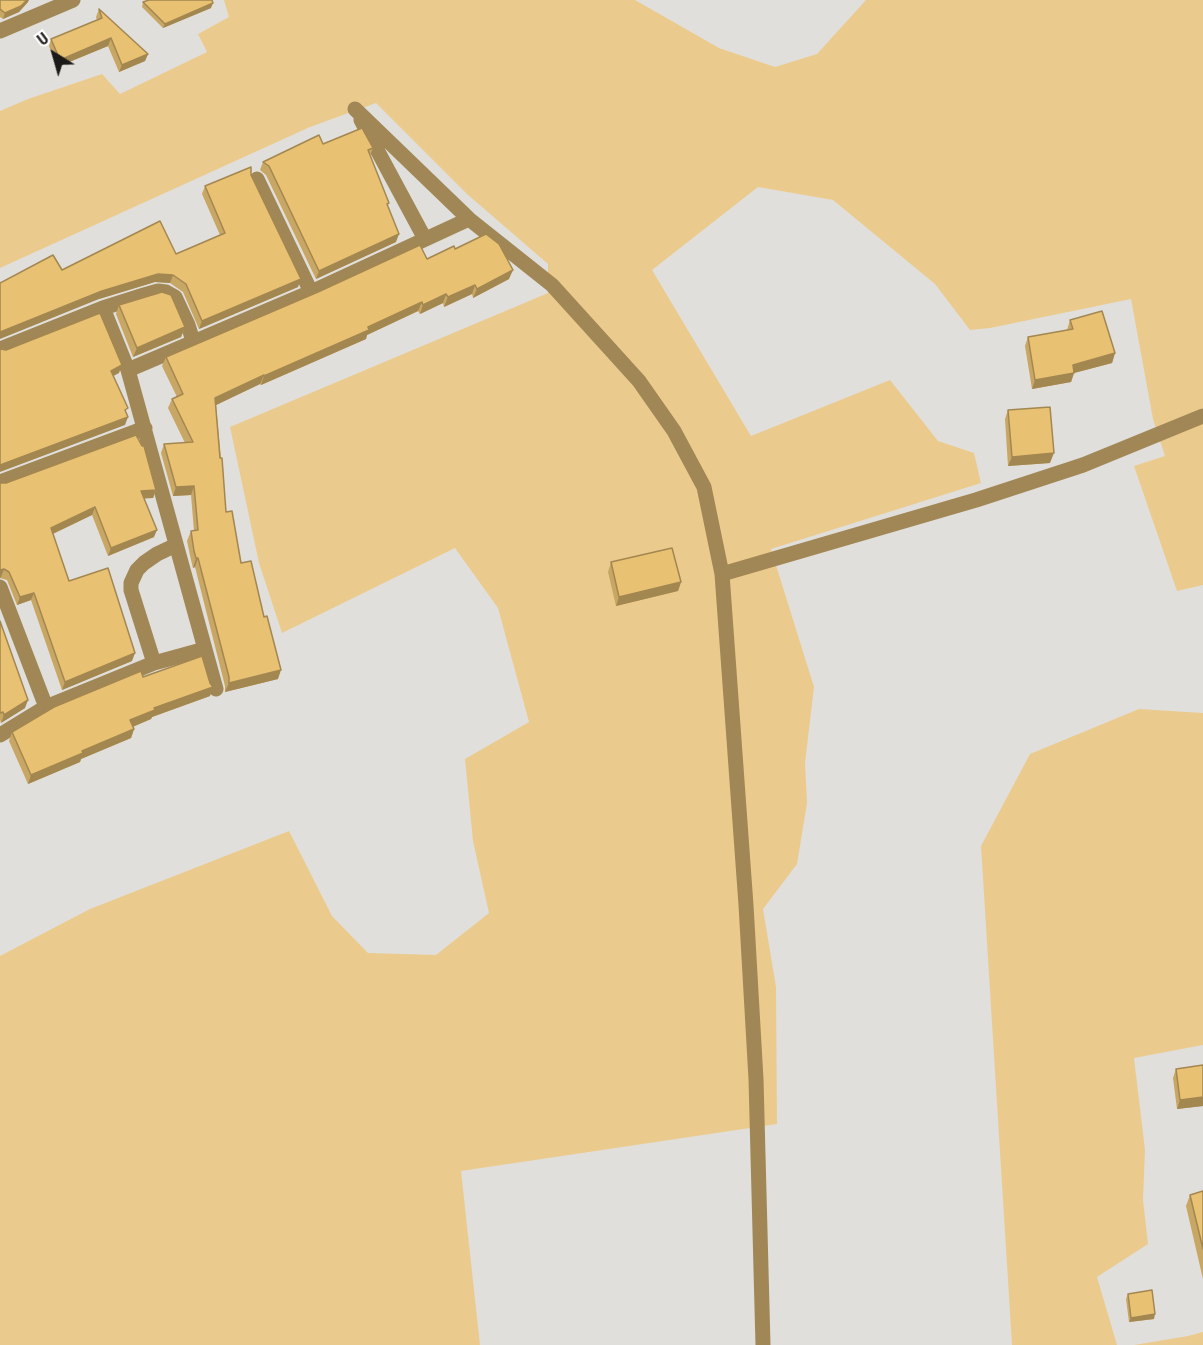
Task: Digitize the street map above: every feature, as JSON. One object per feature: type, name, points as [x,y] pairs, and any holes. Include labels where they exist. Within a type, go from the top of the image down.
[{"type":"street","points":[[0,30],[73,0]]},
{"type":"street","points":[[424,239],[355,108],[470,219],[552,285],[639,381],[674,431],[704,487],[723,574],[745,893],[756,1079],[763,1345]]},
{"type":"street","points":[[257,179],[311,292]]},
{"type":"street","points":[[128,370],[311,292],[470,219]]},
{"type":"street","points":[[0,349],[103,308],[158,291],[175,297],[193,341]]},
{"type":"street","points":[[103,308],[128,370],[216,689]]},
{"type":"street","points":[[723,574],[976,500],[1083,465],[1203,416]]},
{"type":"street","points":[[0,482],[145,428]]},
{"type":"street","points":[[154,663],[131,590],[131,583],[137,570],[144,563],[176,545]]},
{"type":"street","points":[[0,587],[46,707]]},
{"type":"street","points":[[0,735],[46,707],[154,663],[205,649]]},
{"type":"shaded area","points":[[224,0],[635,0],[719,48],[775,67],[817,54],[866,0],[1203,0],[1203,585],[1177,591],[1134,466],[1165,456],[1153,419],[1131,299],[990,328],[970,330],[935,284],[833,200],[758,187],[652,270],[751,436],[890,380],[938,441],[974,453],[981,483],[771,549],[814,687],[805,763],[807,803],[797,864],[763,909],[776,987],[777,1124],[461,1171],[480,1345],[0,1345],[0,956],[90,909],[289,831],[332,916],[368,953],[436,955],[489,913],[473,841],[465,759],[529,722],[498,608],[455,548],[282,633],[259,563],[230,427],[548,293],[548,264],[467,194],[376,103],[310,127],[0,268],[0,111],[102,74],[120,94],[207,52],[198,34],[229,17]]},
{"type":"shaded area","points":[[1139,709],[1203,713],[1203,1045],[1134,1058],[1145,1150],[1143,1200],[1148,1244],[1097,1277],[1117,1345],[1012,1345],[981,846],[1030,754]]},
{"type":"shaded area","points":[[1203,1332],[1203,1345],[1134,1345],[1188,1336]]},
{"type":"building","points":[[0,0],[27,0],[21,6],[5,13],[0,9]]},
{"type":"building","points":[[149,0],[212,0],[213,3],[165,24],[143,2]]},
{"type":"building","points":[[99,9],[148,54],[122,65],[111,38],[60,60],[51,39],[102,18]]},
{"type":"building","points":[[362,128],[373,148],[368,150],[399,234],[319,271],[269,166],[263,162],[319,135],[323,144]]},
{"type":"building","points":[[251,167],[251,175],[301,279],[202,321],[186,284],[173,275],[158,274],[102,291],[0,332],[0,283],[53,255],[62,270],[160,221],[176,254],[225,233],[205,186]]},
{"type":"building","points":[[486,234],[499,244],[513,270],[477,289],[475,285],[448,297],[446,294],[423,305],[422,302],[368,327],[369,330],[215,398],[226,512],[232,511],[241,563],[251,561],[264,617],[267,616],[281,670],[229,683],[198,558],[194,551],[191,531],[198,530],[194,486],[176,487],[164,444],[193,442],[172,399],[183,394],[166,357],[318,292],[420,245],[427,259]]},
{"type":"building","points":[[162,292],[171,295],[185,327],[137,348],[119,305]]},
{"type":"building","points":[[1102,311],[1115,353],[1073,365],[1074,373],[1035,380],[1028,337],[1073,329],[1070,320]]},
{"type":"building","points":[[100,313],[122,365],[111,371],[128,408],[125,410],[128,417],[0,465],[0,349],[6,350]]},
{"type":"building","points":[[1050,407],[1054,453],[1012,457],[1008,410]]},
{"type":"building","points":[[136,435],[144,446],[156,490],[141,491],[157,530],[111,548],[95,507],[51,528],[69,581],[108,568],[135,653],[65,682],[34,593],[20,597],[9,572],[4,569],[0,570],[0,483],[6,483]]},
{"type":"building","points":[[672,548],[681,582],[619,597],[611,562]]},
{"type":"building","points":[[0,621],[28,700],[4,715],[3,712],[0,713]]},
{"type":"building","points":[[202,656],[213,687],[154,708],[155,710],[130,720],[134,729],[31,775],[12,732],[54,707],[141,671],[143,677]]},
{"type":"building","points":[[1203,1065],[1203,1097],[1180,1100],[1176,1069]]},
{"type":"building","points":[[1203,1191],[1203,1249],[1190,1195]]},
{"type":"building","points":[[1152,1290],[1155,1314],[1131,1318],[1128,1294]]}]
